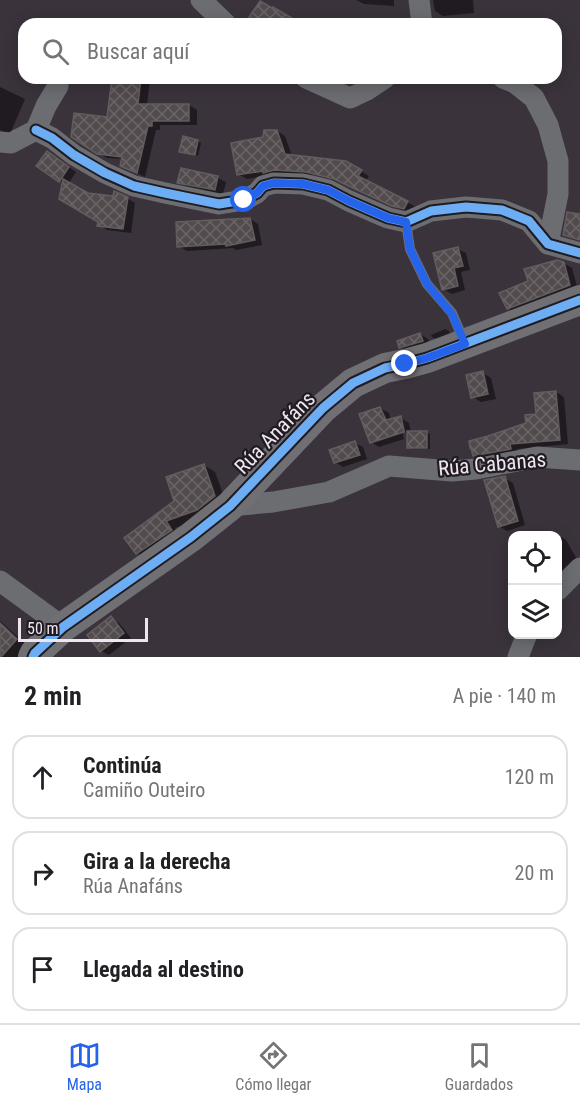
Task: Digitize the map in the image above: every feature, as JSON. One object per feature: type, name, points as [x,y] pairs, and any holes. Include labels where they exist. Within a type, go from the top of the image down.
[{"type":"street","points":[[201,0],[220,18]]},
{"type":"street","points":[[419,0],[421,18]]},
{"type":"street","points":[[319,84],[350,98],[376,84]]},
{"type":"street","points":[[516,84],[534,98],[548,125],[558,161],[558,194],[548,244]]},
{"type":"street","points":[[0,142],[11,143],[36,130],[58,86]]},
{"type":"street","points":[[36,130],[52,138],[105,174],[134,186],[219,204],[244,200],[257,193],[263,186],[274,183],[303,184],[328,190],[388,218],[406,222],[431,211],[466,207],[502,210],[529,221],[548,244],[580,252]]},
{"type":"street","name":"Rúa Anafáns","points":[[33,657],[63,627],[191,537],[230,506],[323,408],[353,383],[385,368],[427,358],[580,300]]},
{"type":"street","name":"Rúa Cabanas","points":[[230,506],[273,502],[329,492],[389,466],[452,471],[476,469],[537,457],[580,460]]},
{"type":"street","points":[[562,586],[580,568]]},
{"type":"street","points":[[0,581],[63,627]]},
{"type":"street","points":[[518,657],[525,639]]},
{"type":"lane","points":[[406,222],[410,249],[427,284],[452,314],[465,344]]},
{"type":"building","points":[[260,1],[292,18],[251,18],[249,17]]},
{"type":"building","points":[[111,84],[140,84],[138,104],[189,104],[189,121],[152,121],[152,126],[148,126],[137,173],[120,166],[122,157],[97,154],[71,137],[74,113],[107,117]]},
{"type":"building","points":[[264,130],[277,130],[285,154],[346,161],[362,170],[358,176],[408,201],[404,209],[392,206],[334,179],[306,172],[274,170],[237,175],[231,143],[263,137]]},
{"type":"building","points":[[183,136],[198,140],[195,155],[179,152]]},
{"type":"building","points":[[47,151],[69,167],[59,182],[36,166]]},
{"type":"building","points":[[181,168],[218,176],[215,190],[177,183]]},
{"type":"building","points":[[63,179],[88,193],[113,196],[114,191],[128,197],[123,229],[97,226],[98,222],[59,199]]},
{"type":"building","points":[[567,212],[580,214],[580,240],[563,235]]},
{"type":"building","points":[[250,218],[255,240],[226,246],[226,244],[177,247],[176,222]]},
{"type":"building","points":[[458,247],[463,266],[454,268],[458,286],[442,290],[433,253]]},
{"type":"building","points":[[557,260],[564,262],[570,285],[507,309],[499,293],[528,281],[524,269]]},
{"type":"building","points":[[420,333],[423,341],[399,348],[397,341]]},
{"type":"building","points":[[483,371],[488,394],[471,398],[466,375]]},
{"type":"building","points":[[556,391],[560,440],[510,444],[511,449],[473,456],[469,441],[526,423],[525,415],[536,414],[534,393]]},
{"type":"building","points":[[380,407],[386,420],[401,416],[404,432],[370,443],[359,414]]},
{"type":"building","points":[[407,431],[427,431],[427,448],[407,448]]},
{"type":"building","points":[[355,441],[360,455],[334,463],[329,450]]},
{"type":"building","points":[[204,464],[215,496],[197,510],[166,521],[172,530],[136,554],[124,538],[174,501],[166,477]]},
{"type":"building","points":[[505,476],[518,521],[498,527],[484,480]]},
{"type":"building","points":[[111,616],[124,633],[100,652],[87,635]]},
{"type":"building","points":[[0,623],[17,639],[1,657],[0,657]]},
{"type":"cycle path","points":[[36,130],[105,173],[134,186],[219,204],[244,200],[257,193],[263,186],[274,183],[303,184],[328,190],[388,218],[406,222],[431,211],[466,207],[502,210],[529,221],[548,244],[580,253]]},
{"type":"cycle path","points":[[33,657],[63,627],[191,537],[230,506],[323,408],[353,383],[385,368],[427,358],[580,300]]},
{"type":"route","points":[[244,200],[257,193],[263,186],[274,183],[303,184],[328,190],[388,218],[406,222],[410,249],[427,284],[452,314],[465,344],[405,364]]}]
